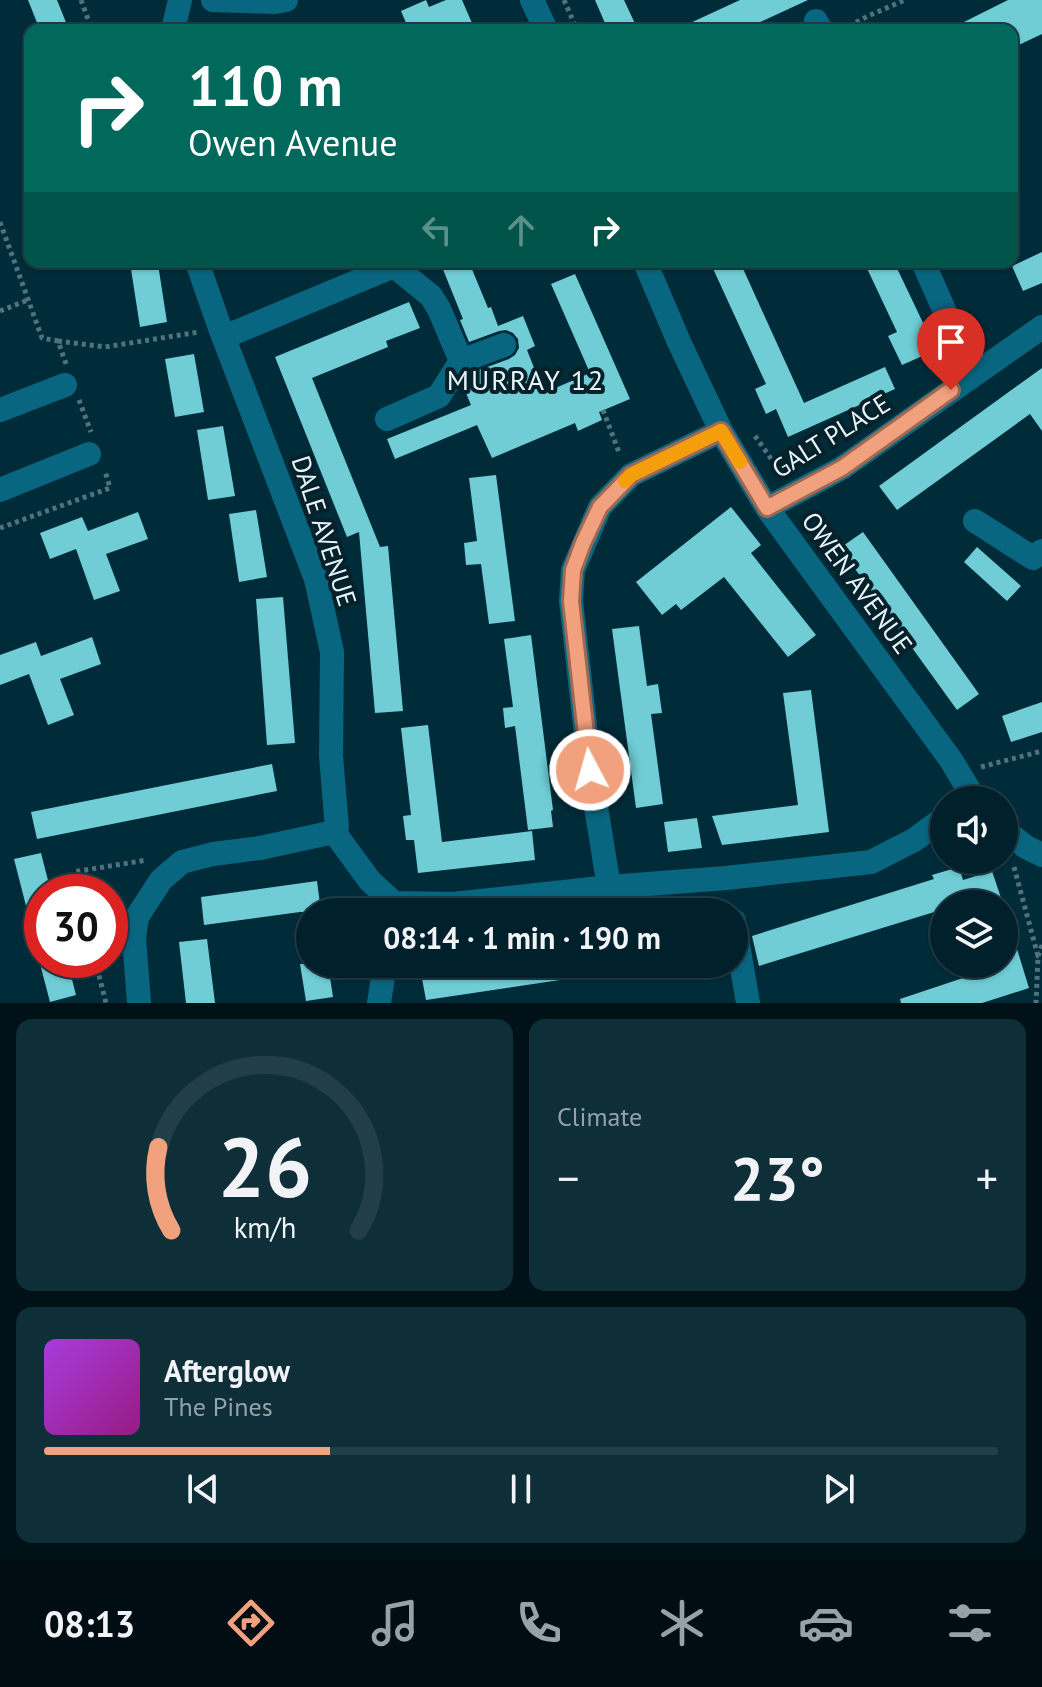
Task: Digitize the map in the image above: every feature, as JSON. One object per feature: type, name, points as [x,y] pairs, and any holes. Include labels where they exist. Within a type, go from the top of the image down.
[{"type":"street","points":[[174,24],[180,0]]},
{"type":"street","points":[[213,0],[286,0]]},
{"type":"street","points":[[532,0],[543,24]]},
{"type":"street","name":"DALE AVENUE","points":[[199,268],[316,579],[332,652],[331,756],[337,828],[334,832]]},
{"type":"street","points":[[222,332],[389,268]]},
{"type":"street","points":[[396,268],[431,296],[461,361]]},
{"type":"street","name":"OWEN AVENUE","points":[[648,268],[721,431],[767,508],[966,786]]},
{"type":"street","points":[[926,268],[973,375]]},
{"type":"street","name":"GALT PLACE","points":[[767,508],[842,468],[1042,327]]},
{"type":"street","points":[[387,419],[439,396],[461,361],[504,345]]},
{"type":"street","points":[[0,410],[65,385]]},
{"type":"street","points":[[609,887],[588,755],[571,601],[573,570],[600,507],[631,475],[721,431]]},
{"type":"street","points":[[0,490],[89,454]]},
{"type":"street","points":[[975,521],[1033,558],[1042,551]]},
{"type":"street","points":[[508,898],[871,862],[930,828]]},
{"type":"street","points":[[139,1003],[134,938],[137,917],[161,880],[182,862],[334,832],[384,898]]},
{"type":"street","points":[[1018,841],[1042,855]]},
{"type":"street","points":[[726,878],[730,898]]},
{"type":"street","points":[[379,1003],[383,978]]},
{"type":"street","points":[[744,978],[748,1003]]},
{"type":"path","points":[[81,0],[90,24]]},
{"type":"path","points":[[564,0],[574,24]]},
{"type":"path","points":[[853,24],[902,1]]},
{"type":"path","points":[[0,311],[28,300]]},
{"type":"path","points":[[58,341],[105,347],[222,332]]},
{"type":"path","points":[[603,410],[624,467],[631,475]]},
{"type":"path","points":[[755,435],[790,496]]},
{"type":"path","points":[[954,766],[1042,751]]},
{"type":"path","points":[[74,874],[170,856],[182,862]]},
{"type":"path","points":[[1017,874],[1040,955]]},
{"type":"path","points":[[1036,1003],[1042,945]]},
{"type":"path","points":[[100,978],[106,1003]]},
{"type":"building","points":[[28,0],[57,0],[67,24],[38,24]]},
{"type":"building","points":[[426,0],[429,7],[446,0],[462,0],[472,24],[406,24],[401,11]]},
{"type":"building","points":[[595,0],[624,0],[635,24],[605,24]]},
{"type":"building","points":[[740,0],[808,0],[756,24],[688,24]]},
{"type":"building","points":[[1008,0],[1042,0],[1042,34],[1018,45],[1018,24],[960,24]]},
{"type":"building","points":[[1042,252],[1042,283],[1023,291],[1013,268],[1018,268],[1018,263]]},
{"type":"building","points":[[159,268],[167,322],[140,327],[131,269]]},
{"type":"building","points":[[442,268],[471,268],[498,326],[523,316],[535,346],[527,350],[544,393],[590,373],[551,284],[575,274],[630,399],[599,412],[602,420],[578,431],[575,423],[492,458],[477,425],[395,459],[387,439],[471,405],[463,386],[471,373],[509,359],[519,348],[518,339],[506,330],[469,342],[460,320],[463,319]]},
{"type":"building","points":[[713,268],[743,268],[804,403],[885,367],[895,389],[788,437],[776,409],[766,414],[755,389],[766,384]]},
{"type":"building","points":[[867,268],[897,268],[936,350],[902,365],[888,336],[897,332]]},
{"type":"building","points":[[409,302],[420,328],[386,341],[388,347],[312,378],[380,547],[388,546],[403,711],[375,713],[359,532],[347,537],[275,357]]},
{"type":"building","points":[[194,354],[204,412],[175,417],[165,359]]},
{"type":"building","points":[[1042,368],[1042,431],[1030,414],[897,510],[879,486]]},
{"type":"building","points":[[223,426],[235,496],[208,500],[197,430]]},
{"type":"building","points":[[496,475],[515,621],[489,624],[481,564],[466,565],[464,543],[477,541],[469,478]]},
{"type":"building","points":[[731,507],[761,545],[751,553],[816,635],[788,657],[724,577],[681,610],[676,604],[662,615],[636,582]]},
{"type":"building","points":[[256,510],[267,577],[239,582],[229,514]]},
{"type":"building","points":[[138,512],[148,539],[106,554],[120,591],[94,600],[76,549],[50,559],[40,533],[82,517],[88,531]]},
{"type":"building","points":[[863,532],[979,694],[957,710],[840,548]]},
{"type":"building","points":[[977,547],[1021,586],[1007,601],[964,562]]},
{"type":"building","points":[[283,597],[295,743],[267,745],[256,599]]},
{"type":"building","points":[[639,626],[647,686],[658,684],[662,713],[651,714],[663,804],[636,808],[612,629]]},
{"type":"building","points":[[531,635],[553,827],[528,830],[515,726],[505,728],[503,708],[513,707],[504,639]]},
{"type":"building","points":[[92,637],[101,664],[60,679],[74,715],[48,725],[29,674],[0,685],[0,655],[36,642],[41,656]]},
{"type":"building","points":[[811,690],[829,832],[722,845],[712,816],[798,805],[783,693]]},
{"type":"building","points":[[1042,702],[1042,732],[1011,742],[1002,716]]},
{"type":"building","points":[[428,725],[442,842],[532,831],[535,860],[418,873],[414,840],[406,840],[403,816],[411,815],[401,728]]},
{"type":"building","points":[[272,764],[277,791],[37,839],[31,812]]},
{"type":"building","points":[[697,818],[702,848],[668,852],[664,822]]},
{"type":"building","points":[[41,853],[46,874],[24,874],[24,898],[14,859]]},
{"type":"building","points":[[961,874],[963,880],[993,874],[998,890],[930,890],[930,913],[759,966],[752,936],[934,879],[932,875]]},
{"type":"building","points":[[317,881],[319,898],[296,898],[296,913],[204,925],[201,897]]},
{"type":"building","points":[[207,939],[215,1003],[186,1003],[179,942]]},
{"type":"building","points":[[1018,952],[1029,988],[982,1003],[901,1003],[900,999],[963,978],[1018,978]]},
{"type":"building","points":[[44,978],[72,978],[76,995],[50,1002]]},
{"type":"building","points":[[302,978],[330,978],[333,997],[306,1001]]},
{"type":"building","points":[[422,978],[574,978],[426,1000]]},
{"type":"slow traffic","points":[[625,481],[631,475],[721,431],[740,462]]},
{"type":"district","name":"MURRAY 12","points":[[526,380]]},
{"type":"route","points":[[590,770],[571,601],[573,570],[600,507],[631,475],[721,431],[767,508],[842,468],[951,390]]}]
